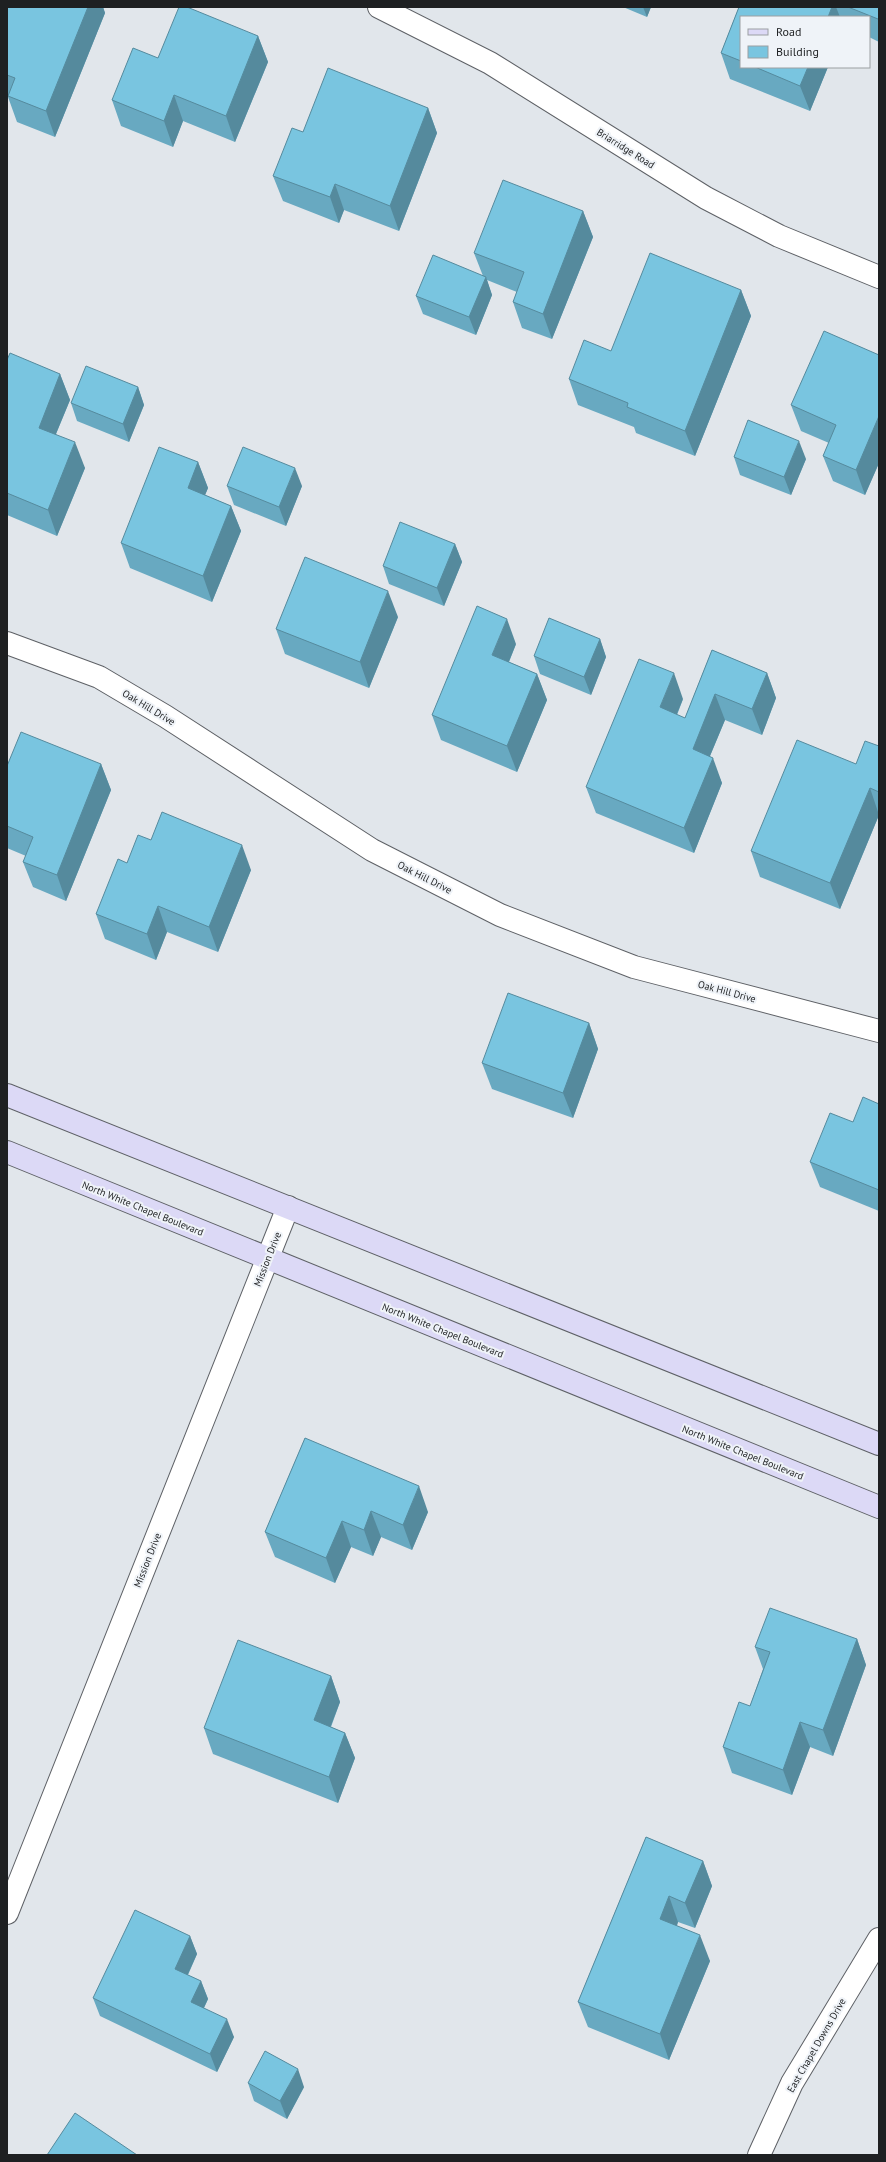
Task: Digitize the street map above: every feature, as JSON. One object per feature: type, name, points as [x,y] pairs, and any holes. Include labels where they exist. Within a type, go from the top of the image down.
[{"type":"main road","points":[[7,1095],[879,1444]]},
{"type":"main road","name":"North White Chapel Boulevard","points":[[7,1152],[879,1507]]},
{"type":"street","name":"Briarridge Road","points":[[378,7],[490,63],[706,198],[779,236],[879,276]]},
{"type":"street","name":"Oak Hill Drive","points":[[7,643],[99,677],[166,716],[372,850],[500,915],[634,967],[879,1031]]},
{"type":"street","name":"Mission Drive","points":[[7,1913],[288,1208]]},
{"type":"street","name":"East Chapel Downs Drive","points":[[759,2155],[792,2083],[879,1938]]},
{"type":"building","points":[[7,7],[88,7],[46,111],[8,96],[15,78],[7,75]]},
{"type":"building","points":[[179,7],[187,7],[258,36],[226,116],[174,95],[164,121],[112,100],[133,48],[158,58]]},
{"type":"building","points":[[739,7],[832,7],[828,16],[740,16],[740,61],[721,53]]},
{"type":"building","points":[[848,7],[879,7],[879,18],[878,19]]},
{"type":"building","points":[[328,68],[428,108],[390,206],[335,184],[330,197],[273,176],[292,128],[303,132]]},
{"type":"building","points":[[757,68],[808,68],[800,86]]},
{"type":"building","points":[[503,180],[583,211],[543,314],[513,302],[524,272],[474,253]]},
{"type":"building","points":[[650,253],[741,290],[685,431],[627,407],[628,403],[569,379],[584,340],[611,351]]},
{"type":"building","points":[[433,255],[486,277],[469,317],[416,296]]},
{"type":"building","points":[[824,331],[879,355],[879,416],[856,470],[823,456],[836,425],[791,405]]},
{"type":"building","points":[[10,353],[60,374],[39,428],[75,442],[48,510],[7,493],[7,360]]},
{"type":"building","points":[[86,366],[138,387],[123,424],[71,403]]},
{"type":"building","points":[[748,420],[799,441],[784,477],[734,457]]},
{"type":"building","points":[[159,447],[198,462],[188,488],[231,506],[203,576],[121,543]]},
{"type":"building","points":[[243,447],[295,468],[279,507],[227,486]]},
{"type":"building","points":[[400,522],[455,544],[437,588],[383,566]]},
{"type":"building","points":[[305,557],[388,591],[360,662],[276,629]]},
{"type":"building","points":[[477,606],[507,619],[492,655],[537,674],[507,746],[432,715]]},
{"type":"building","points":[[549,618],[600,639],[584,677],[534,656]]},
{"type":"building","points":[[712,650],[767,673],[752,709],[715,694],[693,749],[713,758],[684,828],[586,787],[639,659],[674,673],[660,707],[685,718]]},
{"type":"building","points":[[21,732],[101,764],[57,875],[23,862],[33,837],[7,826],[7,766]]},
{"type":"building","points":[[797,740],[856,764],[865,741],[879,746],[879,792],[870,788],[830,883],[751,851]]},
{"type":"building","points":[[162,812],[242,845],[209,927],[158,906],[147,934],[96,914],[118,859],[127,863],[138,835],[151,840]]},
{"type":"building","points":[[508,993],[589,1023],[563,1093],[482,1063]]},
{"type":"building","points":[[863,1097],[879,1104],[879,1190],[810,1162],[830,1113],[853,1122]]},
{"type":"building","points":[[305,1438],[419,1486],[403,1525],[371,1511],[364,1530],[342,1521],[326,1558],[265,1532]]},
{"type":"building","points":[[770,1608],[857,1639],[823,1730],[800,1722],[783,1770],[723,1747],[739,1702],[750,1706],[770,1652],[755,1647]]},
{"type":"building","points":[[238,1640],[331,1676],[314,1720],[345,1733],[329,1777],[204,1728]]},
{"type":"building","points":[[646,1837],[703,1861],[685,1903],[669,1896],[660,1919],[700,1935],[660,2034],[578,2002]]},
{"type":"building","points":[[135,1910],[190,1936],[175,1969],[201,1981],[191,2002],[227,2019],[210,2054],[93,1998]]},
{"type":"building","points":[[265,2051],[298,2069],[280,2101],[248,2083]]},
{"type":"building","points":[[75,2113],[137,2155],[47,2155]]}]
